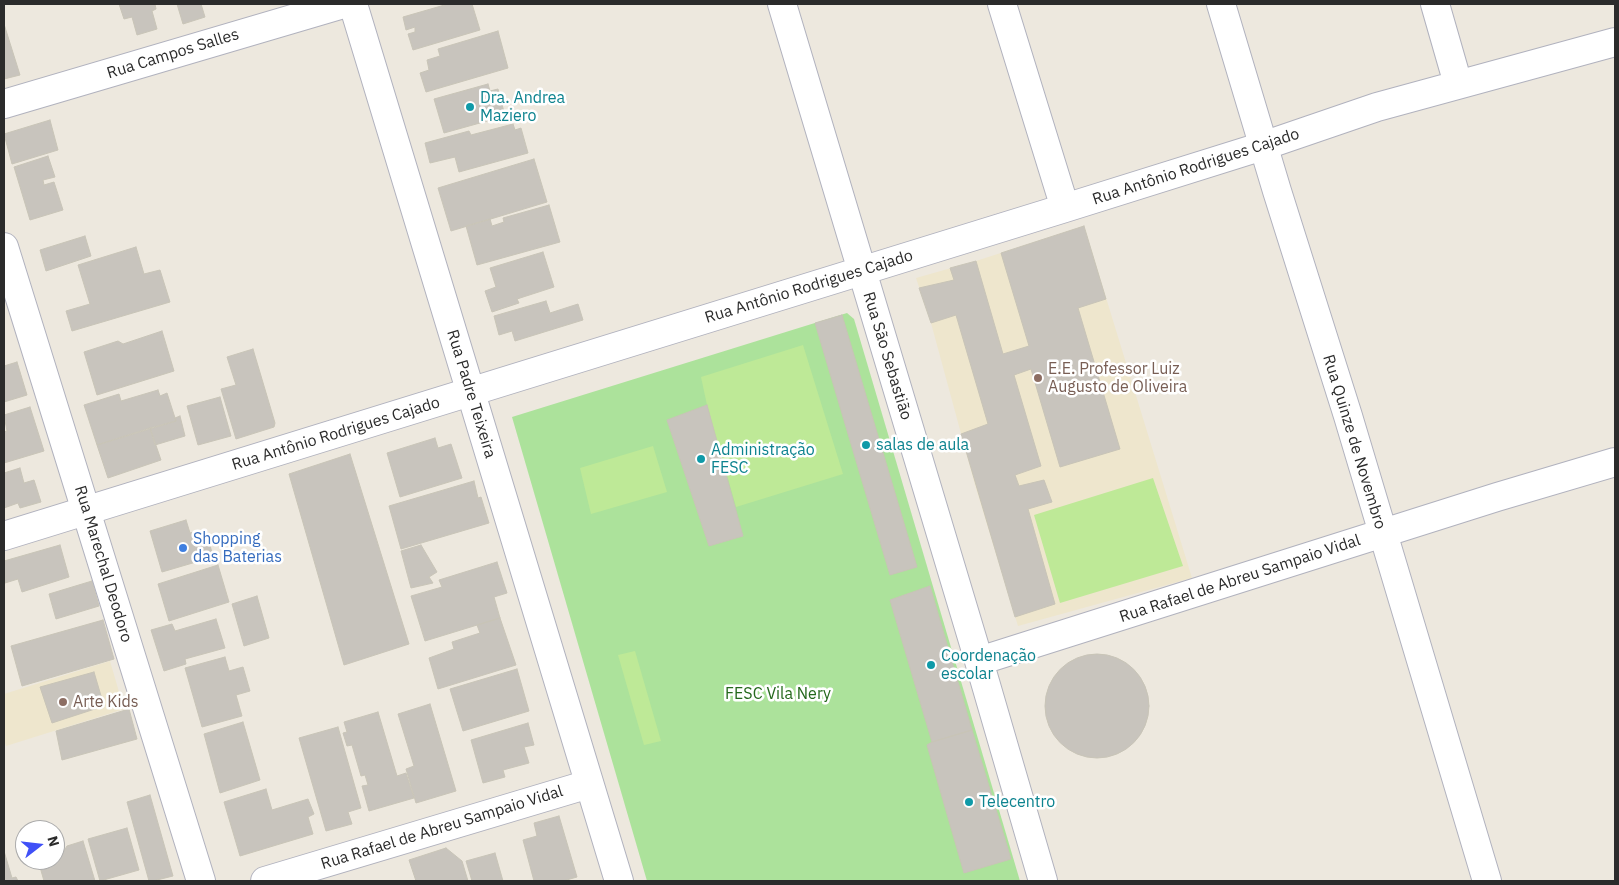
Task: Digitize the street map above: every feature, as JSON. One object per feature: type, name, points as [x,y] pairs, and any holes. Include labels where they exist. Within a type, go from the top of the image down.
[{"type":"street","name":"Rua Campos Salles","points":[[4,104],[343,4]]},
{"type":"street","name":"Rua Padre Teixeira","points":[[353,4],[619,881]]},
{"type":"street","name":"Rua São Sebastião","points":[[782,4],[1043,881]]},
{"type":"street","points":[[1002,4],[1065,208]]},
{"type":"street","name":"Rua Quinze de Novembro","points":[[1220,4],[1348,416],[1487,881]]},
{"type":"street","points":[[1435,4],[1458,84]]},
{"type":"street","name":"Rua Antônio Rodrigues Cajado","points":[[4,536],[862,272],[1263,146],[1378,107],[1615,42]]},
{"type":"street","name":"Rua Marechal Deodoro","points":[[4,247],[200,881]]},
{"type":"street","name":"Rua Rafael de Abreu Sampaio Vidal","points":[[979,661],[1615,462]]},
{"type":"street","name":"Rua Rafael de Abreu Sampaio Vidal","points":[[265,881],[589,784]]},
{"type":"shaded area","name":"E.E. Professor Luiz Augusto de Oliveira","points":[[1084,226],[1192,578],[1018,626],[975,485],[931,323],[916,278],[976,261]]},
{"type":"shaded area","name":"Arte Kids","points":[[110,661],[124,709],[6,746],[4,740],[4,694]]},
{"type":"green space","name":"FESC Vila Nery","points":[[847,313],[854,319],[1020,881],[647,881],[512,417]]},
{"type":"green space","points":[[803,345],[843,474],[736,507],[701,377]]},
{"type":"green space","points":[[653,446],[667,492],[591,514],[580,468]]},
{"type":"green space","points":[[1153,478],[1183,566],[1060,603],[1034,515]]},
{"type":"green space","points":[[635,651],[661,741],[644,745],[618,655]]},
{"type":"building","points":[[119,4],[155,4],[156,9],[152,11],[157,29],[137,35],[132,17],[124,19]]},
{"type":"building","points":[[177,4],[201,4],[205,17],[183,24]]},
{"type":"building","points":[[448,4],[472,4],[480,30],[413,50],[408,34],[415,32],[415,27],[406,30],[403,17]]},
{"type":"building","points":[[4,24],[20,75],[4,79]]},
{"type":"building","points":[[498,31],[508,68],[426,92],[420,73],[429,70],[427,60],[440,56],[438,49]]},
{"type":"building","name":"Dra. Andrea Maziero","points":[[488,84],[490,91],[498,89],[505,116],[444,133],[434,99]]},
{"type":"building","points":[[50,120],[58,150],[12,164],[4,134]]},
{"type":"building","points":[[513,124],[515,130],[521,128],[528,153],[459,172],[455,157],[430,163],[425,143],[469,131],[471,135]]},
{"type":"building","points":[[48,156],[55,177],[43,180],[44,185],[54,182],[63,210],[30,220],[14,167]]},
{"type":"building","points":[[534,159],[547,202],[451,231],[438,188]]},
{"type":"building","points":[[549,205],[560,242],[477,265],[466,226],[490,219],[492,226],[504,222],[503,218]]},
{"type":"building","points":[[1084,226],[1106,299],[1078,308],[1120,449],[1060,467],[1031,369],[1014,375],[1041,466],[1015,475],[1019,486],[1044,480],[1052,502],[1028,509],[1055,604],[1015,617],[961,434],[988,424],[956,315],[931,323],[919,288],[954,280],[950,268],[976,261],[1003,354],[1029,346],[1001,253]]},
{"type":"building","points":[[85,236],[91,256],[46,271],[40,250]]},
{"type":"building","points":[[136,247],[144,274],[160,270],[170,302],[72,331],[66,311],[90,304],[78,265]]},
{"type":"building","points":[[543,252],[554,287],[517,299],[519,303],[492,312],[485,291],[496,287],[490,268]]},
{"type":"building","points":[[546,301],[550,313],[578,304],[583,320],[515,341],[512,331],[499,335],[494,316]]},
{"type":"building","name":"salas de aula","points":[[842,315],[917,567],[890,575],[815,323]]},
{"type":"building","points":[[162,331],[174,371],[97,395],[84,352],[118,341],[123,344]]},
{"type":"building","points":[[253,349],[275,423],[274,427],[236,439],[221,389],[236,385],[227,357]]},
{"type":"building","points":[[17,362],[27,395],[4,402],[4,366]]},
{"type":"building","points":[[158,390],[160,396],[167,393],[176,421],[97,445],[84,405],[119,394],[121,401]]},
{"type":"building","points":[[220,397],[231,436],[198,445],[187,406]]},
{"type":"building","name":"Administração FESC","points":[[707,405],[743,536],[709,546],[667,420]]},
{"type":"building","points":[[30,407],[44,451],[4,463],[4,432],[7,431],[4,415]]},
{"type":"building","points":[[180,416],[185,436],[155,445],[150,428],[176,421],[175,418]]},
{"type":"building","points":[[150,428],[161,460],[108,478],[97,445]]},
{"type":"building","points":[[435,438],[438,448],[451,444],[462,478],[400,497],[387,453]]},
{"type":"building","points":[[350,454],[409,644],[344,665],[289,474]]},
{"type":"building","points":[[20,468],[24,483],[34,480],[41,502],[20,508],[18,503],[4,508],[4,473]]},
{"type":"building","points":[[474,481],[478,498],[481,497],[489,523],[401,549],[389,506]]},
{"type":"building","name":"Shopping das Baterias","points":[[186,520],[190,533],[195,532],[197,540],[208,537],[213,557],[162,572],[150,531]]},
{"type":"building","points":[[60,545],[69,577],[22,592],[18,579],[5,583],[4,561]]},
{"type":"building","points":[[421,545],[437,572],[429,577],[433,583],[411,588],[401,551]]},
{"type":"building","points":[[497,562],[507,593],[494,597],[500,618],[425,641],[411,596],[442,587],[439,580]]},
{"type":"building","points":[[218,565],[229,602],[169,621],[158,584]]},
{"type":"building","points":[[92,581],[99,606],[56,619],[49,594]]},
{"type":"building","name":"Coordenação escolar","points":[[930,586],[972,730],[932,742],[890,600]]},
{"type":"building","points":[[257,596],[269,638],[244,646],[232,604]]},
{"type":"building","points":[[500,618],[516,665],[438,689],[429,658],[454,649],[452,642],[480,633],[477,625]]},
{"type":"building","points":[[216,619],[225,648],[185,659],[186,664],[164,671],[151,630],[172,624],[175,631]]},
{"type":"building","points":[[103,620],[114,659],[22,686],[11,646]]},
{"type":"building","points":[[1097,654],[1117,658],[1126,662],[1134,669],[1141,677],[1145,686],[1149,706],[1145,726],[1141,735],[1134,743],[1126,750],[1117,754],[1097,758],[1077,754],[1068,750],[1060,743],[1053,735],[1049,726],[1045,706],[1049,686],[1053,677],[1060,669],[1068,662],[1077,658]]},
{"type":"building","points":[[225,657],[229,671],[243,667],[250,691],[236,695],[242,716],[202,727],[185,668]]},
{"type":"building","points":[[517,669],[529,711],[463,731],[450,689]]},
{"type":"building","points":[[94,672],[104,706],[52,723],[40,687]]},
{"type":"building","points":[[430,704],[456,791],[416,803],[406,769],[414,766],[398,714]]},
{"type":"building","points":[[129,709],[137,739],[62,760],[56,731]]},
{"type":"building","points":[[378,712],[397,776],[406,773],[414,798],[369,811],[362,786],[368,785],[365,775],[361,776],[352,745],[347,746],[343,733],[347,732],[344,722]]},
{"type":"building","points":[[243,722],[260,780],[220,793],[204,734]]},
{"type":"building","points":[[528,723],[534,745],[524,747],[529,763],[503,770],[505,777],[483,783],[471,740]]},
{"type":"building","points":[[338,727],[361,808],[348,812],[352,824],[326,831],[299,738]]},
{"type":"building","name":"Telecentro","points":[[972,730],[1011,859],[964,873],[927,745]]},
{"type":"building","points":[[266,789],[272,810],[308,799],[314,814],[308,817],[313,834],[240,856],[224,802]]},
{"type":"building","points":[[150,795],[173,876],[153,881],[149,881],[127,802]]},
{"type":"building","points":[[559,816],[577,877],[563,881],[534,881],[523,840],[537,836],[534,823]]},
{"type":"building","points":[[127,828],[139,870],[100,881],[88,839]]},
{"type":"building","points":[[83,841],[95,881],[44,881],[41,870],[65,870],[65,849],[67,846]]},
{"type":"building","points":[[446,848],[462,861],[468,881],[416,881],[409,860]]},
{"type":"building","points":[[4,851],[12,878],[16,877],[18,881],[4,881]]},
{"type":"building","points":[[495,853],[503,881],[472,881],[466,861]]},
{"type":"place","name":"Dra. Andrea Maziero","points":[[470,107]]},
{"type":"place","name":"E.E. Professor Luiz Augusto de Oliveira","points":[[1038,378]]},
{"type":"place","name":"salas de aula","points":[[866,445]]},
{"type":"place","name":"Administração FESC","points":[[701,459]]},
{"type":"place","name":"Shopping das Baterias","points":[[183,548]]},
{"type":"place","name":"Coordenação escolar","points":[[931,665]]},
{"type":"place","name":"Arte Kids","points":[[63,702]]},
{"type":"place","name":"Telecentro","points":[[969,802]]}]
